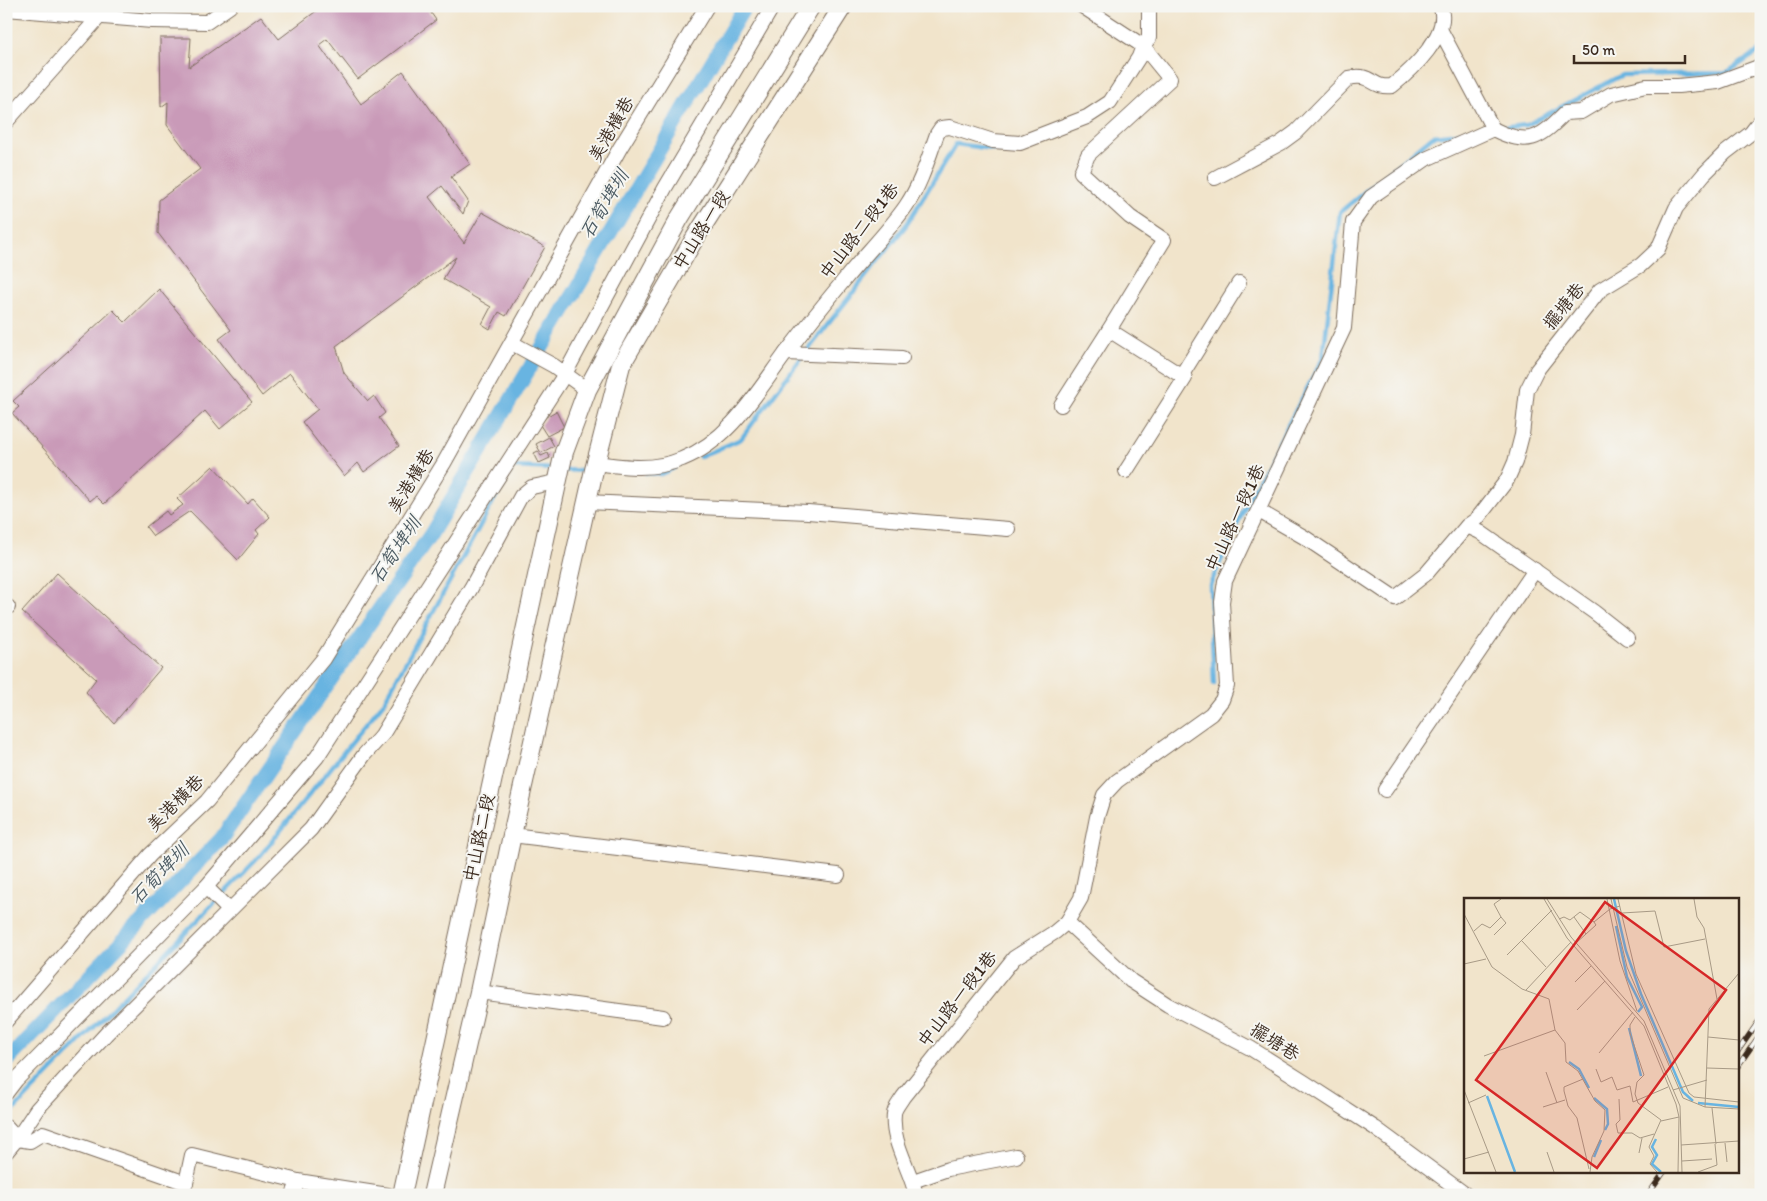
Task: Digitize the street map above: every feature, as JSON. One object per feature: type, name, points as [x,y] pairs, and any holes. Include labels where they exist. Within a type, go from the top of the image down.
[{"type":"main road","name":"中山路一段","points":[[564,452],[587,390],[680,219],[811,6]]},
{"type":"main road","name":"中山路一段","points":[[587,502],[621,365],[695,238],[843,6]]},
{"type":"main road","name":"中山路二段","points":[[402,1195],[564,452]]},
{"type":"main road","name":"中山路二段","points":[[432,1195],[479,992],[512,835],[587,502]]},
{"type":"street","points":[[6,9],[152,21],[206,22],[230,6]]},
{"type":"street","name":"美港橫巷","points":[[6,1021],[150,855],[207,801],[323,659],[444,463],[620,148],[707,6]]},
{"type":"street","points":[[6,1093],[16,1080],[206,887],[318,757],[560,370],[773,6]]},
{"type":"street","points":[[1061,405],[1164,240],[1130,217],[1081,172],[1088,155],[1170,79],[1143,46],[1082,6]]},
{"type":"street","points":[[1143,46],[1149,38],[1149,6]]},
{"type":"street","points":[[1215,178],[1280,143],[1296,132],[1349,78],[1365,77],[1382,88],[1392,86],[1434,43],[1441,31],[1442,11],[1440,6]]},
{"type":"street","points":[[6,122],[100,16]]},
{"type":"street","points":[[1441,31],[1493,129],[1517,139],[1532,139],[1548,130],[1565,113],[1581,112],[1610,94],[1646,86],[1678,86],[1718,82],[1761,66]]},
{"type":"street","name":"中山路二段1巷","points":[[595,466],[652,467],[682,460],[706,446],[736,421],[786,352],[850,272],[906,207],[919,184],[937,134],[941,128],[950,127],[993,141],[1020,143],[1042,136],[1087,117],[1110,102],[1139,57],[1143,46]]},
{"type":"street","name":"擺塘巷","points":[[1259,511],[1304,538],[1395,598],[1426,574],[1467,526],[1476,519],[1507,480],[1515,462],[1522,436],[1527,390],[1537,370],[1600,290],[1640,265],[1658,249],[1676,208],[1704,174],[1725,153],[1751,133],[1761,120]]},
{"type":"street","name":"中山路一段1巷","points":[[914,1188],[896,1138],[894,1113],[903,1097],[1014,958],[1055,932],[1067,922],[1081,898],[1097,817],[1104,795],[1117,781],[1211,714],[1222,700],[1227,686],[1222,602],[1225,581],[1344,328],[1353,222],[1371,198],[1426,159],[1493,129]]},
{"type":"street","points":[[1181,376],[1239,283]]},
{"type":"street","points":[[1109,330],[1186,378],[1126,471]]},
{"type":"street","points":[[512,343],[560,370],[587,390]]},
{"type":"street","points":[[786,352],[902,358]]},
{"type":"street","points":[[6,1152],[37,1109],[107,1033],[311,829],[364,755],[382,735],[471,588],[522,496],[532,486],[556,482]]},
{"type":"street","points":[[587,502],[808,512],[1008,529]]},
{"type":"street","points":[[1467,526],[1480,532],[1535,570],[1627,638]]},
{"type":"street","points":[[1385,790],[1535,570]]},
{"type":"street","points":[[512,835],[838,875]]},
{"type":"street","points":[[206,887],[229,910]]},
{"type":"street","name":"擺塘巷","points":[[1067,922],[1131,981],[1168,1005],[1250,1048],[1296,1077],[1375,1128],[1466,1195]]},
{"type":"street","points":[[479,992],[663,1017]]},
{"type":"street","points":[[6,1127],[17,1139],[30,1141],[43,1133],[184,1189],[192,1155],[298,1181],[388,1195]]},
{"type":"street","points":[[914,1188],[948,1169],[1016,1156]]},
{"type":"street","points":[[293,1195],[298,1181]]},
{"type":"building","points":[[323,6],[426,6],[436,20],[358,79],[327,39],[319,45],[361,104],[403,71],[470,164],[451,177],[468,201],[463,214],[442,186],[429,197],[464,243],[482,212],[545,247],[506,316],[499,312],[490,329],[482,324],[491,307],[443,279],[456,257],[336,346],[344,373],[368,401],[374,396],[385,413],[379,418],[399,446],[364,472],[358,463],[344,476],[302,422],[318,409],[290,373],[262,396],[219,339],[231,330],[158,233],[159,200],[200,169],[167,125],[168,102],[161,107],[160,38],[191,38],[189,67],[261,16],[279,39]]},
{"type":"building","points":[[159,289],[252,402],[220,429],[205,411],[104,504],[96,496],[90,501],[12,413],[19,407],[13,401],[113,310],[125,322]]},
{"type":"building","points":[[556,411],[564,427],[547,436],[540,425],[546,417]]},
{"type":"building","points":[[549,437],[554,446],[541,453],[536,444]]},
{"type":"building","points":[[538,451],[541,456],[548,453],[550,458],[539,463],[534,453]]},
{"type":"building","points":[[213,466],[248,504],[253,498],[270,517],[256,530],[259,534],[238,560],[190,511],[153,536],[146,527],[166,511],[169,515],[183,505],[177,499]]},
{"type":"building","points":[[57,573],[161,668],[114,723],[86,692],[96,679],[22,612]]},
{"type":"waterway","name":"石筍埤圳","points":[[6,1062],[221,839],[431,534],[745,6]]},
{"type":"waterway","points":[[1501,128],[1527,125],[1622,75],[1726,73],[1761,50]]},
{"type":"waterway","points":[[1214,684],[1210,585],[1248,501],[1323,358],[1340,212],[1433,136],[1476,131]]},
{"type":"waterway","points":[[807,351],[907,224],[956,144],[1006,151]]},
{"type":"waterway","points":[[700,457],[741,439],[802,357]]},
{"type":"waterway","points":[[6,1118],[260,856],[384,702],[512,467],[556,469]]},
{"type":"waterway","points":[[646,473],[661,474],[674,468]]},
{"type":"waterway","points":[[563,470],[591,471]]},
{"type":"railway","points":[[1740,1048],[1761,1018]]},
{"type":"railway","points":[[1740,1063],[1761,1033]]},
{"type":"railway","points":[[1648,1195],[1663,1174]]}]
